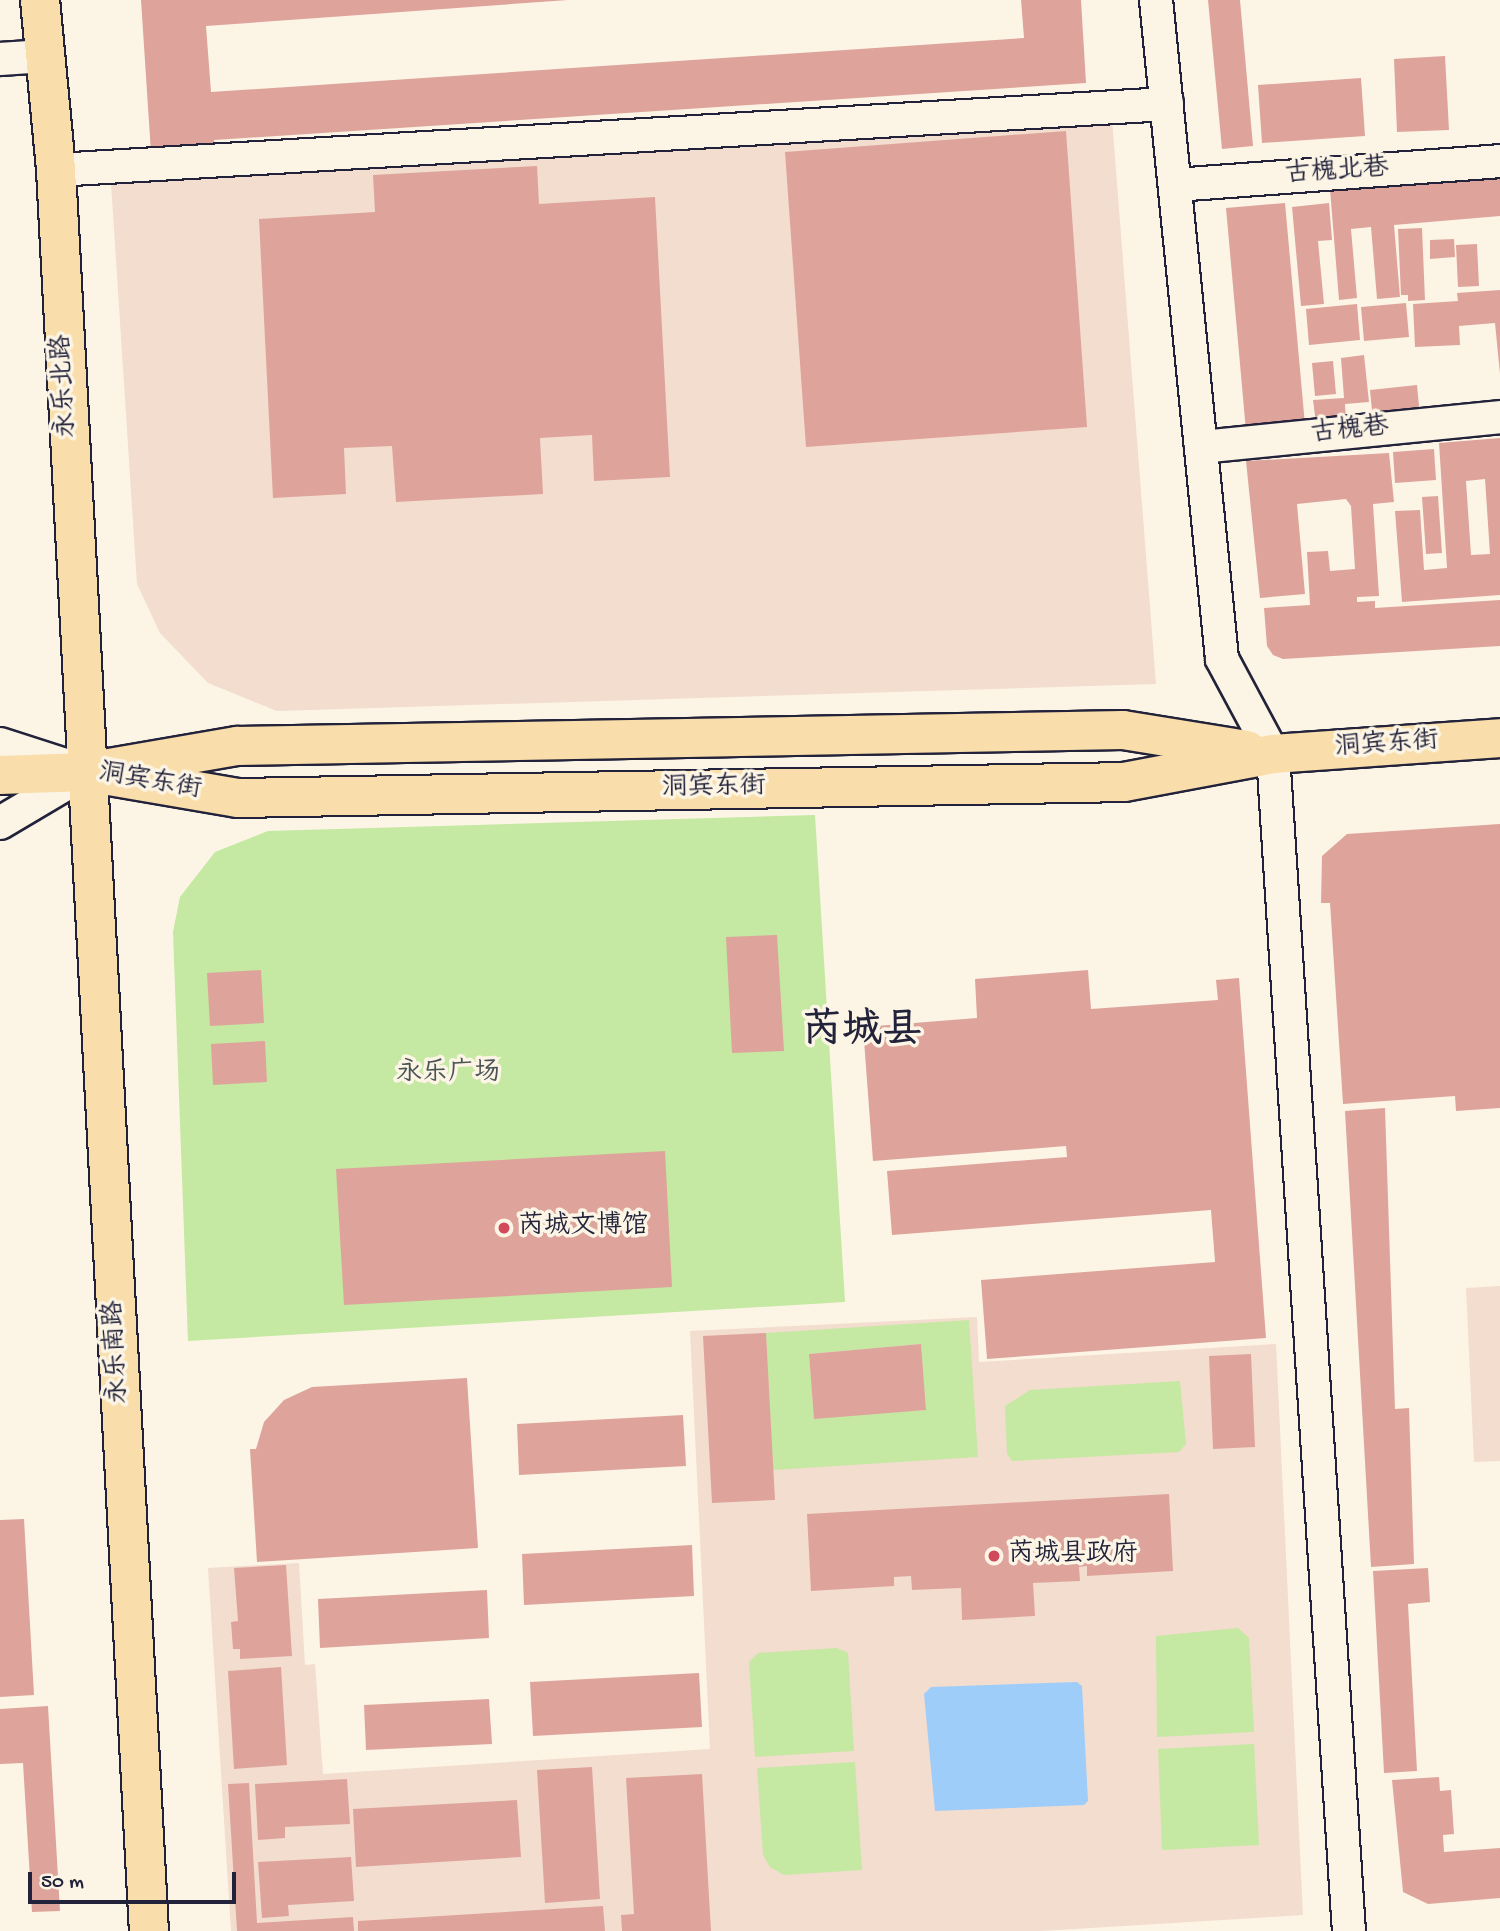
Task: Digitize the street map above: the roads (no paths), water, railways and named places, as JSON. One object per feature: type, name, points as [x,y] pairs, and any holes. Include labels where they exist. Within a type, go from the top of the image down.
[{"type":"main road","name":"永乐北路","points":[[40,0],[56,170],[86,772]]},
{"type":"main road","name":"洞宾东街","points":[[86,772],[237,746],[1110,730],[1273,754]]},
{"type":"main road","name":"洞宾东街","points":[[86,772],[238,798],[1124,782],[1273,754],[1500,738]]},
{"type":"main road","points":[[0,775],[86,772]]},
{"type":"main road","name":"永乐南路","points":[[86,772],[149,1931]]},
{"type":"street","points":[[1156,0],[1222,659],[1273,754],[1349,1931]]},
{"type":"street","points":[[0,59],[44,56]]},
{"type":"street","points":[[56,170],[1167,104]]},
{"type":"street","name":"古槐北巷","points":[[1175,186],[1500,161]]},
{"type":"street","name":"古槐巷","points":[[1201,447],[1500,417]]},
{"type":"street","points":[[0,744],[86,772]]},
{"type":"street","points":[[0,824],[86,772]]},
{"type":"water","points":[[1077,1682],[1082,1686],[1088,1801],[1084,1805],[935,1811],[924,1694],[931,1687]]},
{"type":"place","name":"芮城文博馆","points":[[504,1228]]},
{"type":"place","name":"芮城县政府","points":[[994,1556]]},
{"type":"district","name":"芮城县","points":[[862,1033]]},
{"type":"park label","name":"永乐广场","points":[[448,1075]]}]
